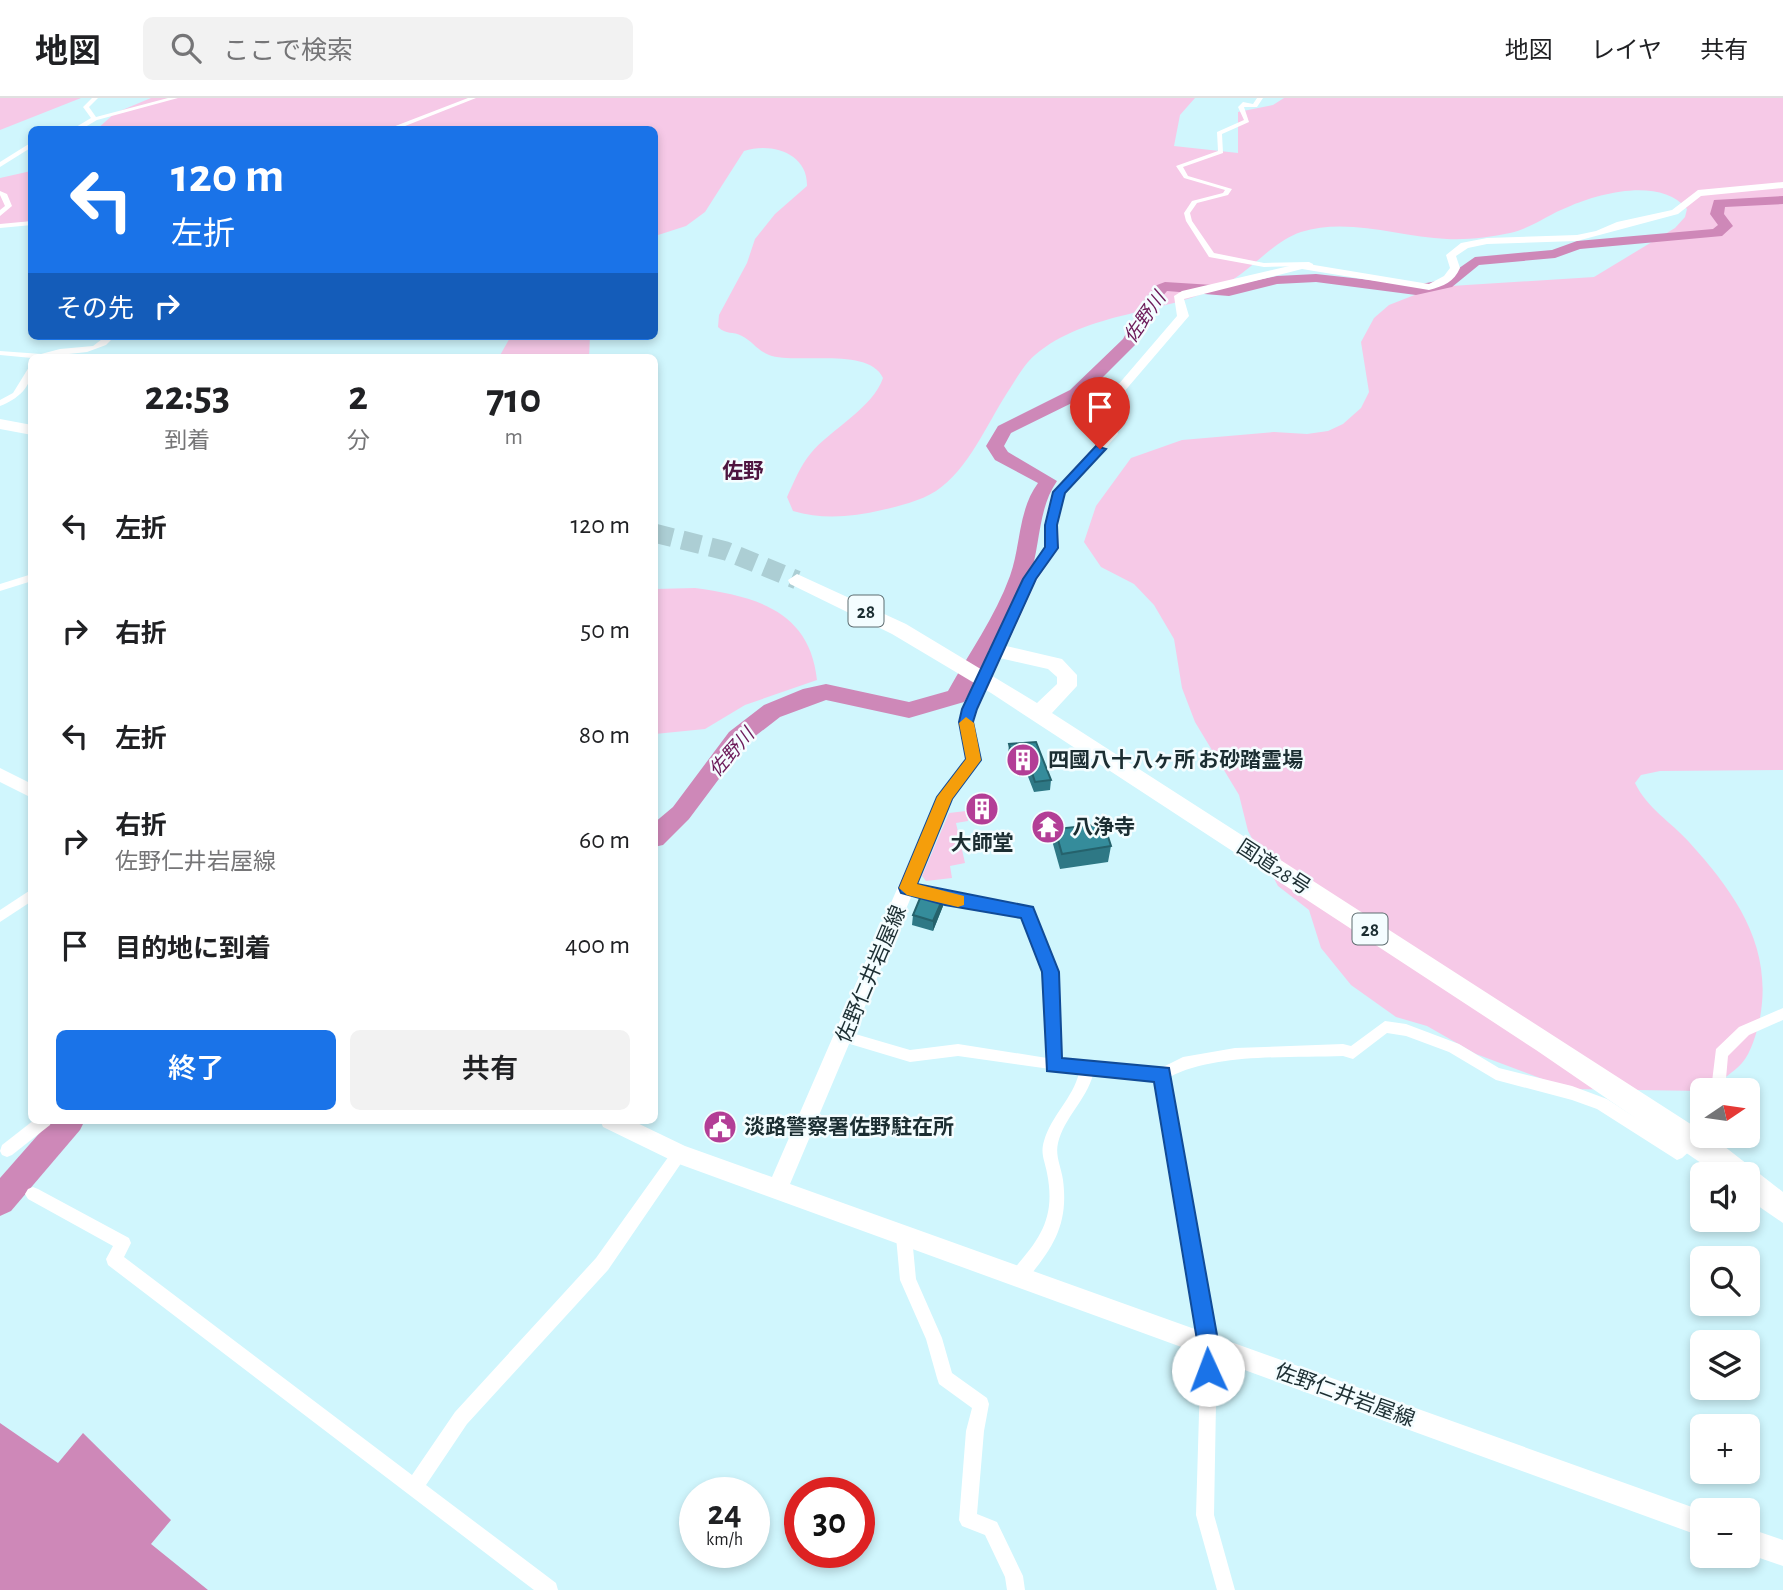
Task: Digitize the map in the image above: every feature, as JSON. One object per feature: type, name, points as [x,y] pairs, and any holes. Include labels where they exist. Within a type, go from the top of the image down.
[{"type":"highway","points":[[0,424],[28,429]]},
{"type":"highway","name":"国道28号","points":[[797,580],[865,611],[998,688],[1037,716],[1545,1042],[1723,1162]]},
{"type":"highway","points":[[998,651],[1055,664],[1067,675],[1067,686],[1037,716]]},
{"type":"highway","points":[[1760,1191],[1783,1209]]},
{"type":"main road","name":"佐野仁井岩屋線","points":[[1690,1519],[777,1190],[845,1037],[945,797],[973,760],[966,722],[1030,579],[1052,548],[1051,525],[1059,492],[1112,434],[1105,407],[1126,377],[1149,352],[1167,339],[1183,316],[1178,298],[1207,288],[1293,267],[1311,267],[1429,287],[1452,275],[1455,268],[1451,255],[1465,245],[1487,241],[1577,238],[1621,224],[1675,212],[1698,193],[1783,184]]},
{"type":"main road","points":[[0,774],[28,790]]},
{"type":"main road","points":[[618,1124],[680,1154],[777,1190]]},
{"type":"main road","points":[[1760,1545],[1783,1553]]},
{"type":"street","points":[[95,98],[86,107],[95,118]]},
{"type":"street","points":[[81,126],[95,118],[175,98]]},
{"type":"street","points":[[399,126],[473,98]]},
{"type":"street","points":[[1260,98],[1255,106],[1243,104],[1241,107],[1247,121],[1219,133],[1221,152],[1179,166],[1186,177],[1229,189],[1226,194],[1194,202],[1187,213],[1189,221],[1212,255],[1264,265],[1309,264],[1311,267]]},
{"type":"street","points":[[0,165],[28,147]]},
{"type":"street","points":[[0,193],[5,195],[9,206],[0,214]]},
{"type":"street","points":[[0,226],[28,223]]},
{"type":"street","points":[[48,354],[54,351],[94,350],[106,340]]},
{"type":"street","points":[[0,353],[28,356]]},
{"type":"street","points":[[0,400],[19,388],[28,375]]},
{"type":"street","points":[[0,588],[28,578]]},
{"type":"street","points":[[907,888],[945,899],[1028,912],[1051,972],[1054,1065]]},
{"type":"street","points":[[0,917],[28,897]]},
{"type":"street","points":[[1719,1078],[1721,1052],[1744,1031],[1783,1014]]},
{"type":"street","points":[[845,1037],[910,1056],[958,1050],[1087,1069],[1162,1074],[1183,1063],[1235,1055],[1343,1050],[1353,1053],[1385,1027],[1406,1030],[1454,1048],[1496,1074],[1572,1093],[1602,1104],[1677,1153],[1690,1142]]},
{"type":"street","points":[[1018,1277],[1055,1228],[1055,1175],[1048,1152],[1058,1120],[1085,1085],[1087,1069]]},
{"type":"street","points":[[1162,1074],[1209,1346],[1205,1516],[1226,1590]]},
{"type":"street","points":[[8,1150],[40,1124]]},
{"type":"street","points":[[414,1488],[461,1418],[601,1264],[680,1154]]},
{"type":"street","points":[[33,1194],[123,1243],[114,1259],[549,1590]]},
{"type":"street","points":[[904,1237],[908,1280],[934,1338],[945,1378],[981,1404],[975,1431],[968,1520],[990,1528],[1014,1576],[1016,1590]]},
{"type":"shaded area","points":[[0,98],[81,98],[0,130]]},
{"type":"shaded area","points":[[151,98],[1195,98],[1180,115],[1174,146],[1238,153],[1238,112],[1273,105],[1284,98],[1783,98],[1783,770],[1660,771],[1641,775],[1635,783],[1653,807],[1682,835],[1722,881],[1747,922],[1756,944],[1763,992],[1757,1030],[1745,1059],[1724,1078],[1690,1078],[1690,1091],[1569,1089],[1476,1054],[1427,1026],[1396,1017],[1351,985],[1321,948],[1309,910],[1278,886],[1248,831],[1239,795],[1195,722],[1182,688],[1174,639],[1154,605],[1134,584],[1101,567],[1084,542],[1096,506],[1131,458],[1182,440],[1274,432],[1307,434],[1328,431],[1343,424],[1361,408],[1369,392],[1361,342],[1374,318],[1389,305],[1435,287],[1594,277],[1675,228],[1685,217],[1687,209],[1676,199],[1662,193],[1646,191],[1613,193],[1568,207],[1518,231],[1471,239],[1429,238],[1337,226],[1301,232],[1281,242],[1227,283],[1179,301],[1079,329],[1056,340],[1027,363],[967,459],[936,491],[889,508],[860,514],[826,516],[793,511],[787,497],[811,453],[861,409],[878,389],[883,378],[875,368],[863,362],[830,358],[781,358],[769,355],[742,336],[718,327],[719,315],[747,263],[755,239],[775,214],[807,186],[801,165],[786,153],[765,148],[744,151],[705,212],[686,226],[658,235],[658,126],[100,126],[115,113]]},
{"type":"shaded area","points":[[28,172],[28,222],[0,227],[0,178]]},
{"type":"shaded area","points":[[509,340],[590,340],[589,354],[501,354]]},
{"type":"shaded area","points":[[695,588],[717,591],[758,602],[775,611],[791,622],[803,637],[812,656],[817,680],[745,705],[705,729],[658,734],[658,589]]},
{"type":"shaded area","points":[[966,811],[968,821],[956,823],[965,863],[950,866],[952,878],[926,881],[922,876],[949,813]]},
{"type":"shaded area","points":[[0,1423],[58,1463],[83,1433],[171,1520],[151,1544],[208,1590],[0,1590]]},
{"type":"building","points":[[1036,742],[1051,780],[1035,782],[1029,763],[1022,764],[1020,758],[1013,759],[1009,744]]},
{"type":"building","points":[[1104,824],[1111,846],[1062,854],[1055,829]]},
{"type":"building","points":[[923,891],[944,896],[933,921],[913,915]]},
{"type":"waterway","name":"佐野川","points":[[658,834],[681,813],[737,738],[772,711],[811,694],[826,692],[909,710],[956,697],[1013,594],[1026,557],[1035,508],[1048,481],[1001,456],[995,446],[1004,430],[1076,394],[1130,341],[1150,301],[1162,288],[1170,285],[1229,291],[1277,280],[1316,278],[1416,290],[1447,284],[1475,261],[1555,254],[1577,245],[1717,233],[1726,226],[1717,214],[1719,203],[1783,200]]},
{"type":"waterway","name":"佐野川","points":[[0,1201],[67,1124]]},
{"type":"tunnel","points":[[658,534],[726,551],[797,580]]},
{"type":"slow traffic","points":[[958,901],[907,888],[945,797],[973,760],[974,753],[966,723]]},
{"type":"place","name":"四國八十八ヶ所 お砂踏霊場","points":[[1023,760]]},
{"type":"place","name":"大師堂","points":[[982,809]]},
{"type":"place","name":"八浄寺","points":[[1048,827]]},
{"type":"place","name":"淡路警察署佐野駐在所","points":[[720,1127]]},
{"type":"district","name":"佐野","points":[[743,471]]},
{"type":"route","points":[[1100,449],[1059,492],[1051,525],[1052,548],[1030,579],[970,709],[966,722],[974,753],[973,760],[945,797],[907,888],[945,899],[1028,912],[1051,972],[1054,1065],[1162,1074],[1209,1346],[1208,1370]]}]
